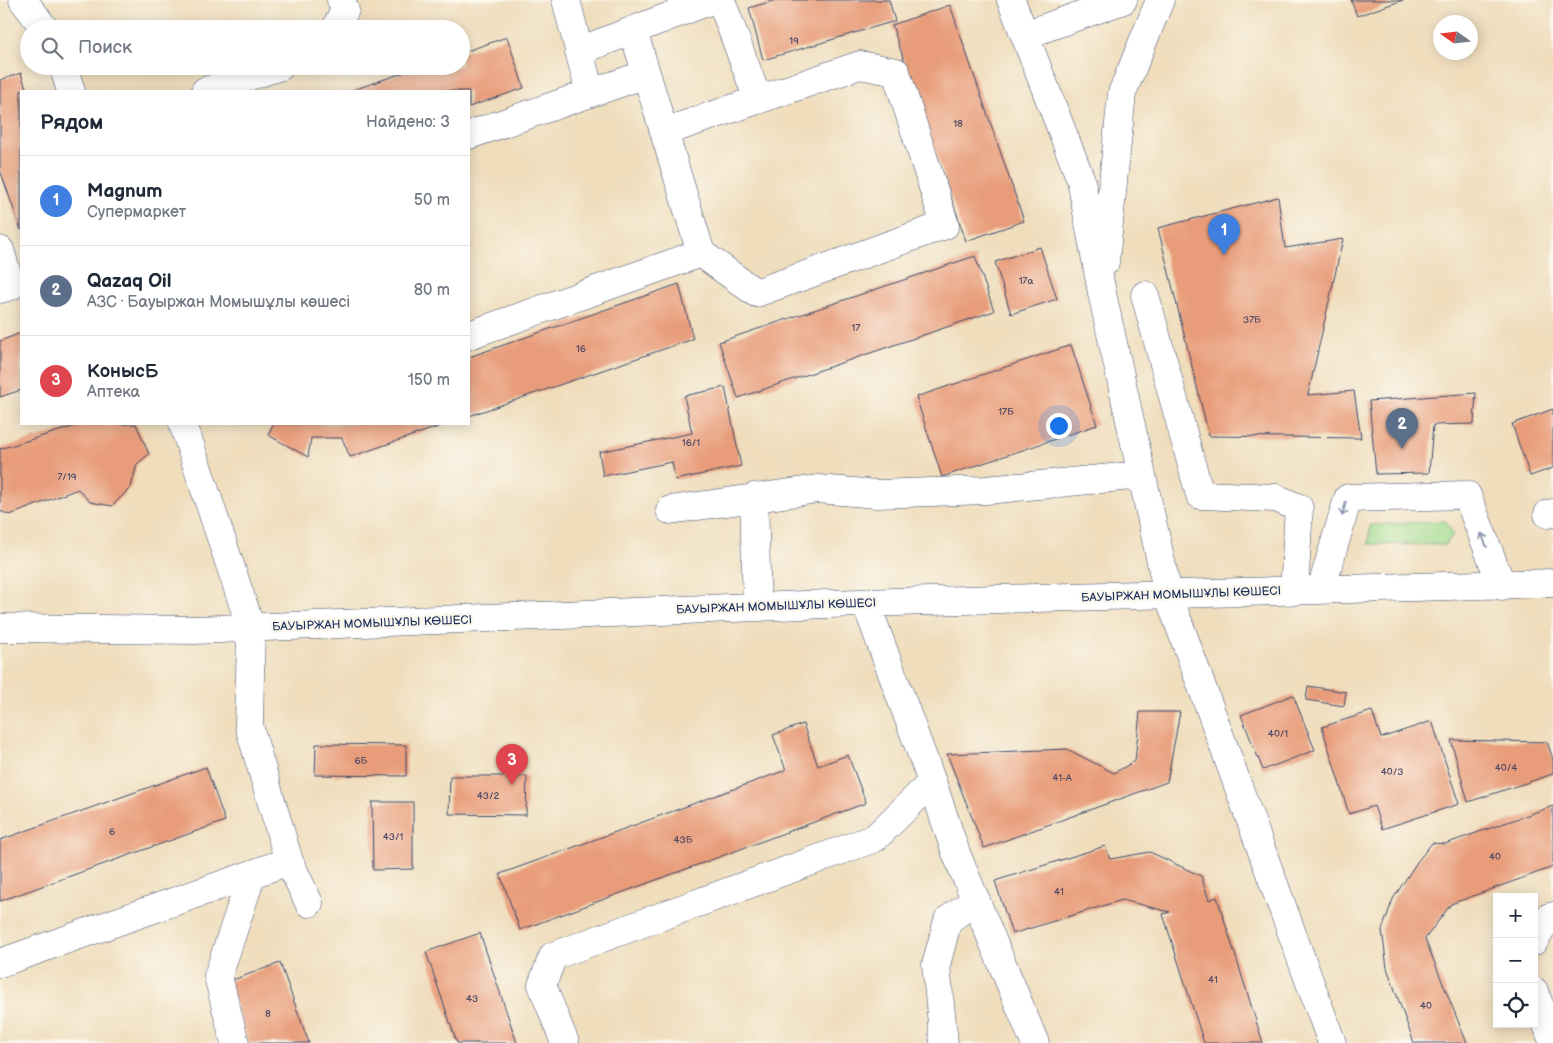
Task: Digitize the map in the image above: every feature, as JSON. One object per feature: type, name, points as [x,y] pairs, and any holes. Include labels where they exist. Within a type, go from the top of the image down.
[{"type":"street","points":[[22,0],[38,20]]},
{"type":"street","points":[[339,20],[344,10],[341,0]]},
{"type":"street","points":[[566,0],[590,93]]},
{"type":"street","points":[[579,50],[712,0]]},
{"type":"street","points":[[721,0],[758,100]]},
{"type":"street","points":[[1011,0],[1081,180],[1102,293],[1168,594],[1332,1043]]},
{"type":"street","points":[[1024,35],[1124,0]]},
{"type":"street","points":[[1102,293],[1122,93],[1160,0]]},
{"type":"street","points":[[633,30],[700,253],[756,293],[945,225],[896,72],[860,65],[664,132]]},
{"type":"street","points":[[470,135],[646,74]]},
{"type":"street","points":[[66,75],[71,90]]},
{"type":"street","points":[[208,90],[254,75]]},
{"type":"street","points":[[0,250],[11,286],[0,289]]},
{"type":"street","points":[[470,335],[700,253]]},
{"type":"street","points":[[1145,295],[1200,495],[1276,498],[1299,508],[1294,591]]},
{"type":"street","points":[[183,425],[251,628],[249,726],[289,861],[309,903]]},
{"type":"street","points":[[670,510],[818,489],[877,494],[986,490],[1142,476]]},
{"type":"street","points":[[1321,590],[1348,498],[1468,494],[1502,586]]},
{"type":"street","points":[[754,497],[757,607]]},
{"type":"street","name":"БАУЫРЖАН МОМЫШҰЛЫ КӨШЕСІ","points":[[0,628],[196,630],[866,603],[1553,584]]},
{"type":"street","points":[[866,603],[956,852],[1035,1043]]},
{"type":"street","points":[[565,1043],[542,985],[553,956],[875,838],[932,782]]},
{"type":"street","points":[[0,963],[289,861]]},
{"type":"street","points":[[235,1043],[218,976],[252,874]]},
{"type":"street","points":[[944,1043],[936,965],[948,920],[976,900]]},
{"type":"street","points":[[1536,938],[1549,917],[1553,916]]},
{"type":"street","points":[[1538,1002],[1553,1041]]},
{"type":"green space","points":[[1446,521],[1453,535],[1445,545],[1368,544],[1370,525]]},
{"type":"building","points":[[776,0],[889,0],[895,21],[763,60],[749,8]]},
{"type":"building","points":[[1351,0],[1403,0],[1357,16]]},
{"type":"building","points":[[950,5],[1024,221],[966,241],[892,25]]},
{"type":"building","points":[[507,37],[524,88],[470,107],[470,90],[353,90],[397,75],[470,75],[470,50]]},
{"type":"building","points":[[20,73],[27,90],[20,90],[20,227],[0,170],[0,80]]},
{"type":"building","points":[[1278,197],[1285,248],[1343,239],[1308,395],[1354,391],[1361,438],[1209,436],[1158,228]]},
{"type":"building","points":[[1040,247],[1057,299],[1011,314],[995,262]]},
{"type":"building","points":[[975,256],[994,311],[738,398],[719,342]]},
{"type":"building","points":[[679,284],[693,339],[470,416],[470,357]]},
{"type":"building","points":[[20,333],[20,390],[0,397],[0,341]]},
{"type":"building","points":[[1071,345],[1097,425],[942,477],[916,397]]},
{"type":"building","points":[[725,387],[741,466],[675,480],[672,462],[603,476],[599,452],[692,433],[684,396]]},
{"type":"building","points":[[1476,393],[1474,424],[1433,425],[1429,473],[1376,474],[1369,401]]},
{"type":"building","points":[[1553,409],[1553,468],[1530,476],[1512,424]]},
{"type":"building","points":[[79,425],[136,425],[149,454],[137,464],[131,487],[112,506],[90,502],[78,489],[10,515],[0,511],[0,449]]},
{"type":"building","points":[[273,425],[443,425],[350,457],[342,438],[311,438],[308,457],[268,435]]},
{"type":"building","points":[[1308,686],[1346,692],[1344,706],[1306,700]]},
{"type":"building","points":[[1293,695],[1315,750],[1263,770],[1241,715]]},
{"type":"building","points":[[1372,711],[1381,738],[1432,721],[1459,804],[1382,829],[1374,806],[1349,814],[1322,727]]},
{"type":"building","points":[[1140,712],[1180,712],[1167,782],[984,848],[947,754],[1067,749],[1114,773],[1135,761]]},
{"type":"building","points":[[803,724],[818,766],[848,755],[866,803],[520,930],[500,874],[786,770],[773,735]]},
{"type":"building","points":[[1451,740],[1547,742],[1553,759],[1553,774],[1468,802]]},
{"type":"building","points":[[316,744],[406,745],[406,776],[315,775]]},
{"type":"building","points":[[206,767],[225,821],[0,901],[0,840]]},
{"type":"building","points":[[450,776],[527,776],[526,815],[449,814]]},
{"type":"building","points":[[372,802],[413,802],[413,869],[373,870]]},
{"type":"building","points":[[1553,806],[1553,867],[1451,904],[1425,939],[1467,1043],[1414,1043],[1387,968],[1382,930],[1393,899],[1432,843],[1445,844]]},
{"type":"building","points":[[1105,846],[1110,859],[1150,852],[1201,876],[1209,900],[1217,897],[1263,1043],[1204,1043],[1163,914],[1170,912],[1122,900],[1012,934],[995,881]]},
{"type":"building","points":[[480,933],[517,1043],[457,1043],[426,952]]},
{"type":"building","points":[[280,963],[309,1043],[249,1043],[227,982]]},
{"type":"place","name":"Magnum","points":[[1224,255]]},
{"type":"place","name":"Qazaq Oil","points":[[1402,449]]},
{"type":"place","name":"КонысБ","points":[[512,785]]}]
